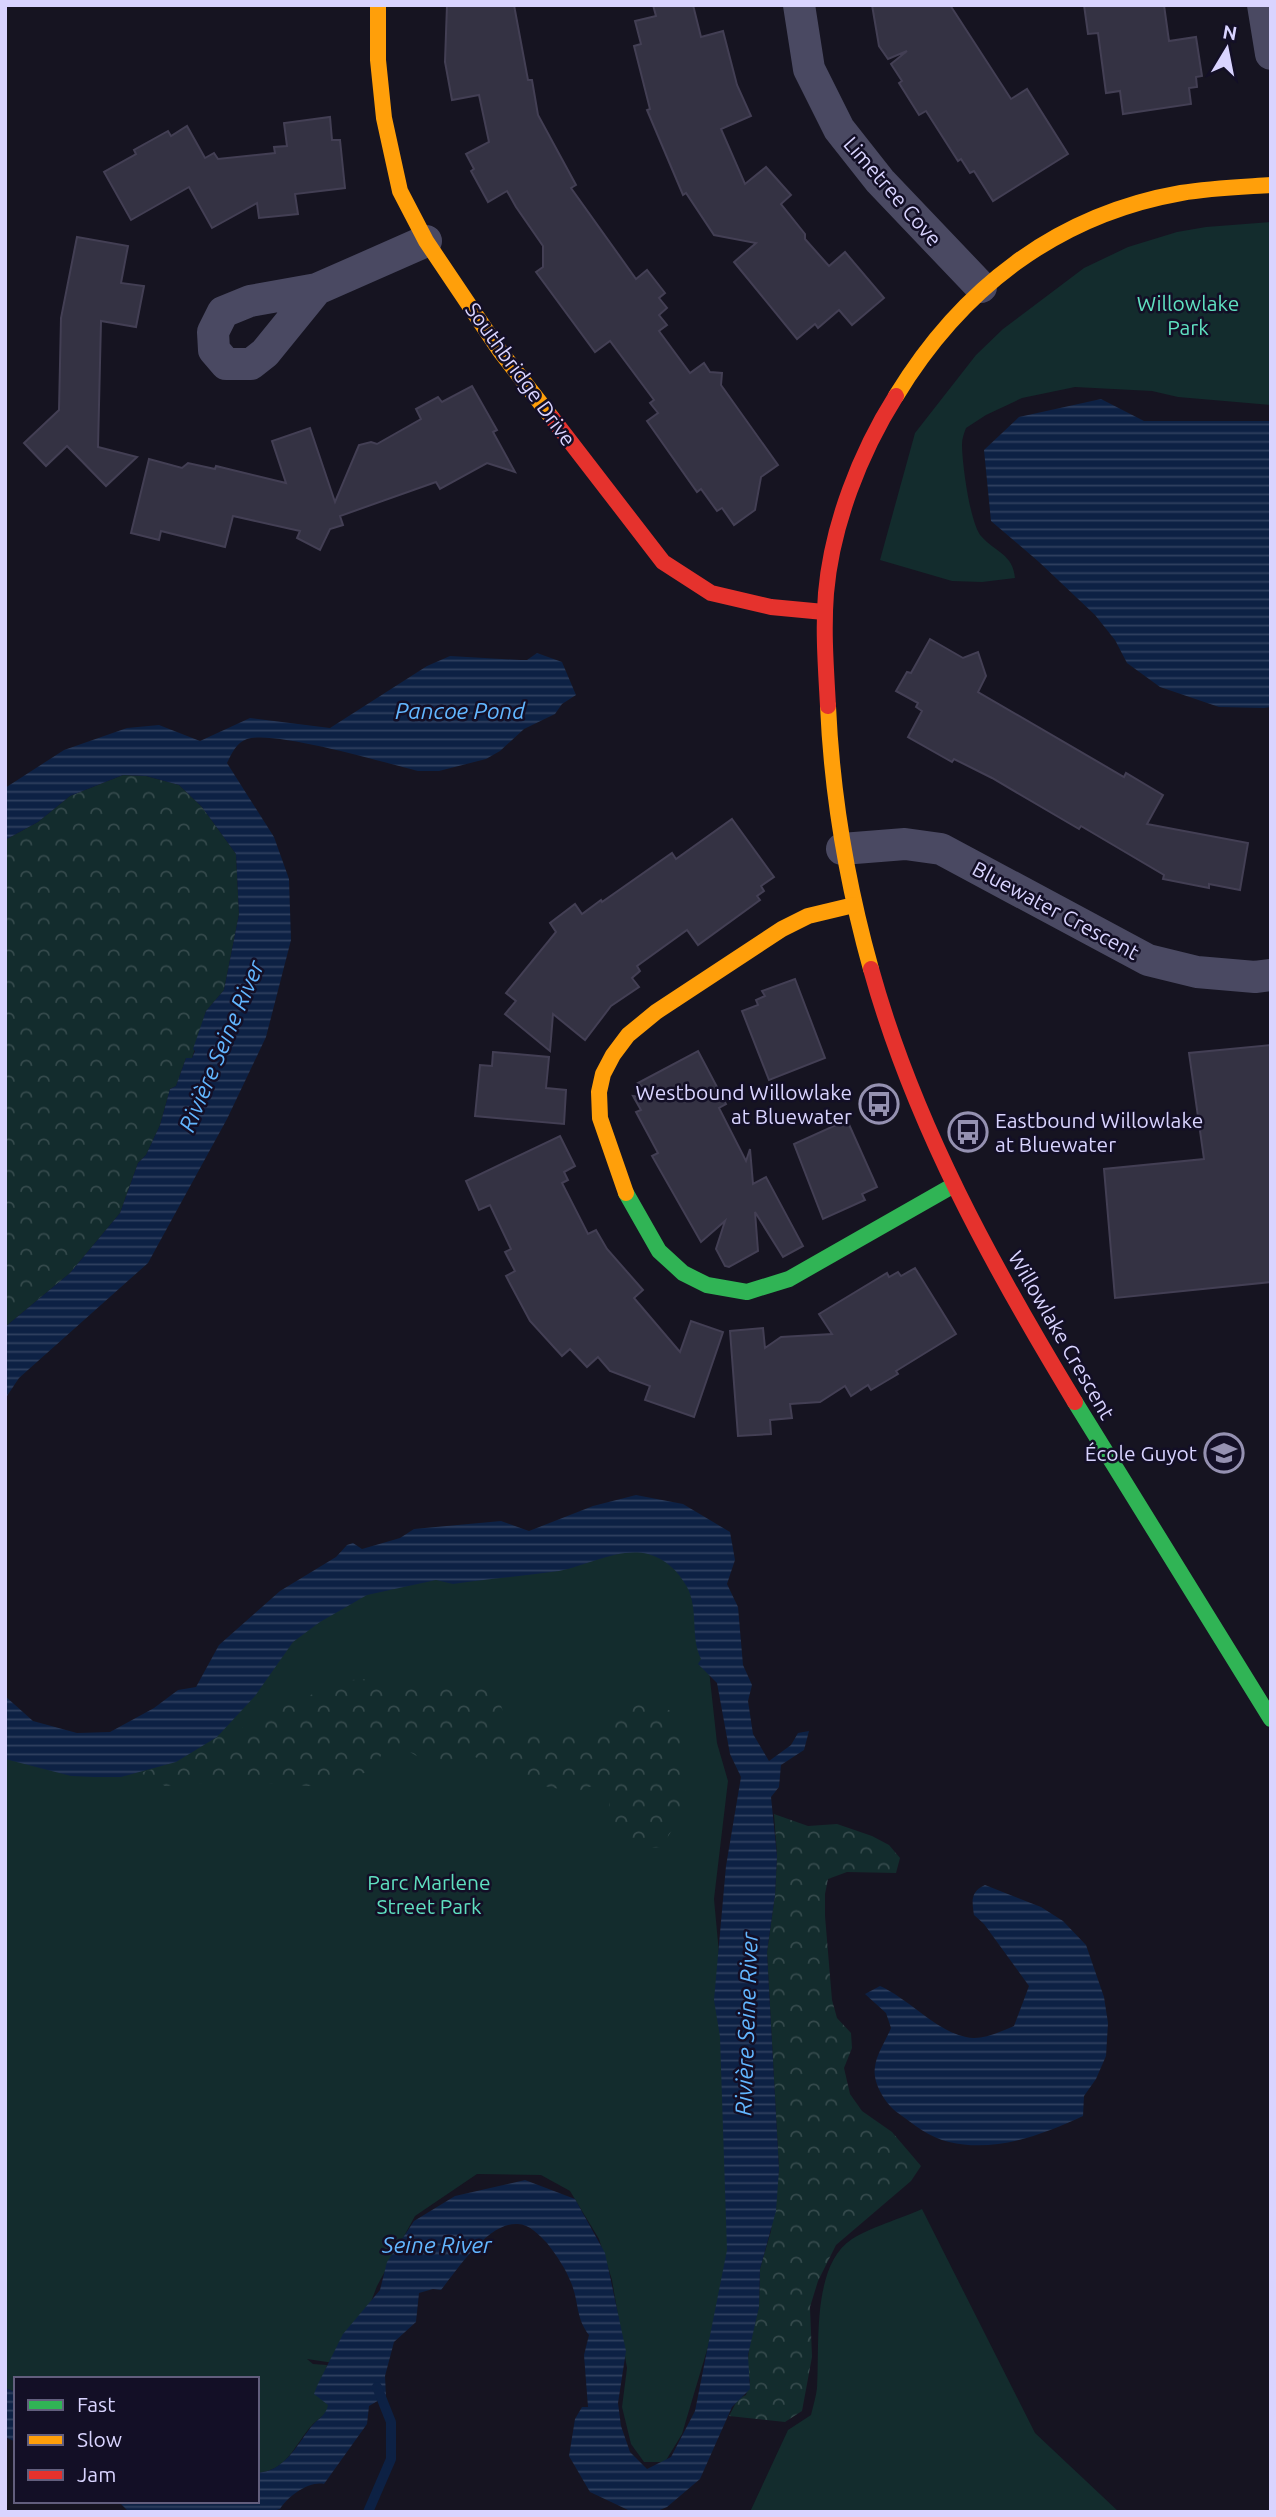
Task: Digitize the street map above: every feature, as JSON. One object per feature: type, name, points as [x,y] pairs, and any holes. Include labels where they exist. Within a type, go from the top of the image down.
[{"type":"street","name":"Southbridge Drive","points":[[378,5],[378,60],[384,118],[400,191],[426,241],[500,351],[663,562],[710,593],[771,607],[824,612]]},
{"type":"street","name":"Limetree Cove","points":[[799,5],[808,69],[839,129],[880,181],[981,287]]},
{"type":"street","points":[[1264,5],[1271,54]]},
{"type":"street","name":"Willowlake Crescent","points":[[1271,185],[1172,195],[1106,212],[1047,241],[981,287],[952,317],[902,383],[873,435],[843,514],[832,559],[824,612],[829,747],[842,849],[854,905],[885,1018],[932,1139],[1046,1355],[1271,1719]]},
{"type":"street","points":[[317,289],[426,241]]},
{"type":"street","name":"Bluewater Crescent","points":[[842,849],[905,844],[941,849],[1148,960],[1197,972],[1255,977],[1271,975]]},
{"type":"street","points":[[854,905],[808,916],[782,929],[656,1012],[628,1035],[608,1065],[600,1092],[600,1118],[623,1188],[659,1251],[683,1273],[707,1285],[747,1292],[789,1279],[954,1185]]},
{"type":"green space","name":"Willowlake Park","points":[[1271,222],[1271,405],[1178,397],[1152,391],[1075,387],[1022,398],[966,428],[962,444],[973,519],[981,536],[1007,558],[1015,578],[982,582],[952,581],[880,560],[915,433],[976,355],[1003,329],[1084,268],[1128,247],[1177,232]]},
{"type":"green space","points":[[123,775],[146,776],[179,785],[202,807],[236,854],[239,914],[224,990],[206,1011],[192,1058],[186,1058],[176,1086],[170,1089],[160,1125],[146,1155],[138,1163],[120,1213],[70,1273],[5,1327],[5,840],[38,822],[70,796]]},
{"type":"green space","name":"Parc Marlene Street Park","points":[[678,1542],[709,1670],[717,1743],[728,1781],[714,1899],[734,2239],[710,2340],[682,2434],[665,2462],[644,2462],[631,2444],[622,2407],[627,2368],[612,2280],[599,2239],[570,2191],[541,2175],[477,2174],[415,2216],[377,2286],[347,2365],[307,2359],[313,2364],[327,2365],[324,2377],[328,2408],[284,2462],[268,2471],[259,2473],[259,2377],[14,2377],[14,2391],[5,2388],[5,1747],[136,1760],[327,1596]]},
{"type":"green space","points":[[369,1679],[412,1688],[478,1687],[498,1700],[508,1733],[525,1735],[601,1729],[629,1706],[645,1703],[672,1711],[684,1725],[688,1747],[678,1764],[685,1789],[680,1817],[661,1847],[636,1850],[619,1844],[610,1816],[609,1797],[595,1785],[575,1792],[544,1786],[475,1757],[446,1762],[420,1758],[400,1746],[383,1751],[374,1770],[309,1786],[232,1781],[165,1786],[140,1773],[176,1762],[217,1737],[237,1731],[270,1710],[351,1680]]},
{"type":"green space","points":[[774,1814],[808,1826],[837,1824],[872,1836],[889,1845],[900,1858],[896,1873],[847,1872],[828,1879],[825,1916],[832,2000],[837,2018],[851,2033],[852,2048],[844,2068],[850,2094],[862,2111],[892,2132],[921,2166],[911,2181],[836,2245],[818,2281],[810,2307],[812,2357],[802,2411],[785,2422],[729,2416],[738,2399],[746,2395],[750,2381],[747,2370],[750,2338],[759,2307],[760,2269],[771,2231],[779,2169],[767,1952],[775,1895],[777,1855]]},
{"type":"green space","points":[[922,2209],[1035,2433],[1119,2512],[750,2512],[788,2430],[811,2415],[817,2388],[820,2308],[830,2268],[839,2251],[859,2235]]},
{"type":"water","points":[[1101,399],[1144,421],[1271,421],[1271,707],[1219,707],[1160,687],[1127,663],[1115,640],[1095,615],[991,521],[984,450],[1019,417]]},
{"type":"water","points":[[537,653],[562,662],[576,695],[562,704],[555,714],[524,729],[500,751],[486,759],[439,771],[418,771],[281,739],[247,739],[235,749],[227,763],[274,837],[289,879],[291,940],[266,1037],[227,1119],[148,1263],[19,1378],[5,1399],[5,1327],[70,1273],[120,1213],[138,1163],[146,1155],[160,1125],[170,1089],[176,1086],[186,1058],[192,1058],[195,1051],[193,1049],[206,1011],[224,990],[239,914],[236,854],[202,807],[179,785],[146,776],[123,775],[70,796],[38,822],[5,840],[5,788],[64,750],[127,728],[159,725],[200,741],[250,718],[330,728],[427,666],[450,656],[527,660]]},
{"type":"water","name":"Seine River","points":[[636,1495],[683,1504],[730,1532],[735,1560],[727,1584],[738,1607],[743,1665],[752,1685],[748,1701],[753,1734],[769,1761],[791,1745],[798,1733],[809,1731],[804,1750],[781,1765],[779,1787],[771,1797],[777,1856],[767,1952],[779,2169],[776,2211],[760,2269],[759,2307],[748,2355],[750,2389],[732,2407],[700,2479],[667,2507],[655,2512],[628,2510],[590,2492],[569,2456],[575,2419],[582,2407],[588,2407],[584,2355],[589,2335],[580,2317],[570,2279],[547,2243],[525,2225],[505,2226],[494,2231],[474,2249],[441,2290],[419,2293],[416,2322],[394,2342],[385,2376],[386,2396],[369,2406],[367,2424],[324,2484],[306,2487],[293,2495],[280,2509],[270,2512],[129,2512],[120,2503],[259,2503],[259,2473],[282,2463],[325,2412],[328,2405],[314,2394],[317,2386],[343,2334],[380,2290],[387,2262],[414,2221],[455,2196],[525,2180],[575,2199],[605,2253],[626,2351],[618,2403],[621,2426],[630,2452],[647,2469],[671,2457],[695,2411],[727,2250],[720,2037],[714,2000],[726,1866],[741,1777],[730,1754],[717,1683],[698,1664],[701,1659],[696,1642],[691,1596],[680,1576],[666,1562],[648,1554],[626,1553],[559,1571],[453,1584],[436,1580],[367,1595],[320,1622],[293,1642],[255,1696],[217,1737],[176,1762],[121,1777],[94,1777],[71,1776],[5,1759],[5,1696],[33,1721],[77,1733],[110,1732],[154,1708],[178,1690],[196,1687],[219,1645],[280,1591],[336,1557],[347,1545],[353,1543],[362,1549],[400,1538],[414,1529],[501,1521],[529,1531],[593,1506]]},
{"type":"water","points":[[985,1885],[1041,1907],[1063,1921],[1086,1945],[1104,1997],[1108,2023],[1106,2056],[1096,2079],[1084,2096],[1083,2116],[1018,2140],[1001,2144],[966,2145],[928,2134],[893,2109],[885,2099],[876,2080],[875,2067],[891,2028],[886,2013],[865,1994],[880,1986],[933,2022],[966,2037],[984,2037],[1014,2026],[1029,1986],[984,1924],[974,1915],[974,1894]]},
{"type":"water","points":[[5,2388],[14,2391],[14,2441],[5,2437]]},
{"type":"building","points":[[447,5],[514,5],[528,80],[532,80],[538,115],[576,185],[571,188],[636,279],[647,270],[665,293],[659,298],[667,308],[659,315],[667,325],[659,331],[690,373],[704,363],[710,372],[722,373],[721,385],[778,465],[761,477],[755,510],[734,525],[722,508],[717,511],[701,489],[697,492],[647,421],[658,413],[650,403],[654,400],[610,341],[595,352],[536,272],[543,267],[543,246],[507,191],[488,202],[471,171],[474,169],[466,154],[489,142],[479,95],[452,100],[445,62]]},
{"type":"building","points":[[653,5],[693,5],[701,37],[723,31],[737,85],[751,116],[721,129],[745,184],[766,167],[791,195],[781,204],[805,234],[805,239],[829,266],[845,252],[884,298],[852,325],[839,310],[818,328],[815,324],[797,339],[734,262],[756,243],[714,235],[686,193],[683,195],[647,110],[650,109],[634,46],[641,44],[635,21],[656,16]]},
{"type":"building","points":[[872,5],[950,5],[1011,99],[1027,89],[1068,154],[993,201],[974,171],[970,173],[961,159],[958,161],[926,111],[919,115],[899,83],[902,81],[891,64],[907,51],[888,59],[879,46]]},
{"type":"building","points":[[1084,5],[1164,5],[1169,41],[1196,37],[1202,76],[1196,77],[1197,87],[1189,88],[1191,104],[1123,114],[1120,91],[1106,93],[1098,33],[1088,34]]},
{"type":"building","points":[[330,117],[332,140],[340,140],[345,188],[295,194],[298,214],[259,218],[257,203],[212,228],[189,187],[131,220],[104,172],[136,154],[134,150],[168,131],[171,136],[187,126],[205,158],[214,153],[218,159],[275,153],[274,147],[287,146],[284,123]]},
{"type":"building","points":[[77,237],[128,246],[121,283],[144,286],[136,327],[101,321],[98,447],[137,457],[106,486],[67,446],[46,466],[24,443],[59,410],[61,318]]},
{"type":"building","points":[[472,386],[497,430],[493,432],[515,472],[487,463],[440,489],[436,482],[340,516],[343,525],[330,529],[320,550],[297,538],[300,531],[233,516],[225,547],[161,531],[159,540],[131,533],[149,459],[182,468],[188,463],[215,469],[216,466],[286,483],[272,441],[310,428],[335,502],[359,445],[371,442],[377,444],[421,419],[416,409],[438,397],[442,402]]},
{"type":"building","points":[[930,639],[963,658],[978,652],[986,676],[978,692],[1124,777],[1126,773],[1163,795],[1147,824],[1248,843],[1240,890],[1209,884],[1209,888],[1163,879],[1164,875],[1081,826],[1079,829],[992,778],[954,759],[952,762],[908,737],[922,711],[916,707],[918,703],[896,691],[907,672],[911,673]]},
{"type":"building","points":[[732,819],[774,877],[761,886],[764,891],[757,896],[760,900],[698,945],[687,930],[637,966],[640,971],[632,978],[639,987],[611,1006],[585,1040],[553,1014],[550,1051],[505,1014],[516,1001],[506,993],[556,932],[550,923],[575,904],[582,914],[672,853],[676,859]]},
{"type":"building","points":[[795,979],[825,1058],[769,1080],[742,1011],[758,1005],[756,1000],[765,996],[762,991]]},
{"type":"building","points":[[1271,1045],[1271,1282],[1115,1298],[1104,1169],[1204,1159],[1189,1053]]},
{"type":"building","points":[[698,1051],[726,1104],[719,1108],[746,1161],[750,1149],[753,1184],[766,1177],[803,1246],[783,1257],[755,1212],[758,1251],[729,1267],[725,1266],[716,1249],[725,1221],[701,1242],[652,1156],[658,1153],[636,1112],[641,1110],[633,1096],[658,1099],[638,1083]]},
{"type":"building","points":[[493,1052],[549,1057],[546,1088],[566,1090],[564,1124],[475,1116],[480,1065],[492,1066]]},
{"type":"building","points":[[847,1120],[877,1187],[862,1194],[865,1200],[823,1219],[794,1144]]},
{"type":"building","points":[[560,1136],[575,1166],[564,1172],[568,1180],[562,1183],[588,1234],[596,1230],[607,1249],[643,1290],[634,1298],[680,1352],[691,1321],[723,1332],[694,1417],[645,1400],[650,1386],[610,1371],[598,1357],[587,1367],[570,1349],[562,1356],[530,1321],[506,1276],[515,1271],[505,1252],[511,1249],[490,1205],[479,1210],[466,1181]]},
{"type":"building","points":[[915,1268],[956,1334],[896,1371],[898,1374],[871,1390],[868,1385],[851,1396],[845,1386],[820,1402],[790,1404],[792,1418],[770,1420],[771,1434],[738,1436],[730,1331],[763,1328],[765,1348],[781,1337],[832,1334],[819,1314],[887,1273],[889,1277],[898,1272],[901,1276]]},
{"type":"waterway","points":[[368,2512],[391,2459],[391,2422],[377,2387]]},
{"type":"traffic: fast","points":[[626,1193],[659,1251],[683,1273],[707,1285],[747,1292],[789,1279],[954,1185]]},
{"type":"traffic: fast","points":[[1075,1402],[1271,1719]]},
{"type":"traffic: slow","points":[[378,5],[378,60],[384,118],[400,191],[426,241],[500,351],[552,418]]},
{"type":"traffic: slow","points":[[896,396],[950,322],[1016,263],[1053,239],[1093,219],[1136,204],[1192,191],[1271,185]]},
{"type":"traffic: slow","points":[[828,706],[842,839],[871,969]]},
{"type":"traffic: slow","points":[[626,1193],[600,1118],[599,1092],[603,1074],[628,1035],[656,1012],[782,929],[808,916],[854,905]]},
{"type":"traffic: jam","points":[[828,706],[825,607],[834,542],[860,465],[896,396]]},
{"type":"traffic: jam","points":[[552,418],[663,562],[711,593],[771,607],[824,612]]},
{"type":"traffic: jam","points":[[871,969],[909,1083],[958,1192],[985,1246],[1075,1402]]},
{"type":"place","name":"Westbound Willowlake at Bluewater","points":[[879,1104]]},
{"type":"place","name":"Eastbound Willowlake at Bluewater","points":[[968,1132]]},
{"type":"place","name":"École Guyot","points":[[1224,1453]]},
{"type":"water label","name":"Pancoe Pond","points":[[460,710]]},
{"type":"water label","name":"Rivière Seine River","points":[[221,1046]]},
{"type":"water label","name":"Rivière Seine River","points":[[746,2024]]}]
